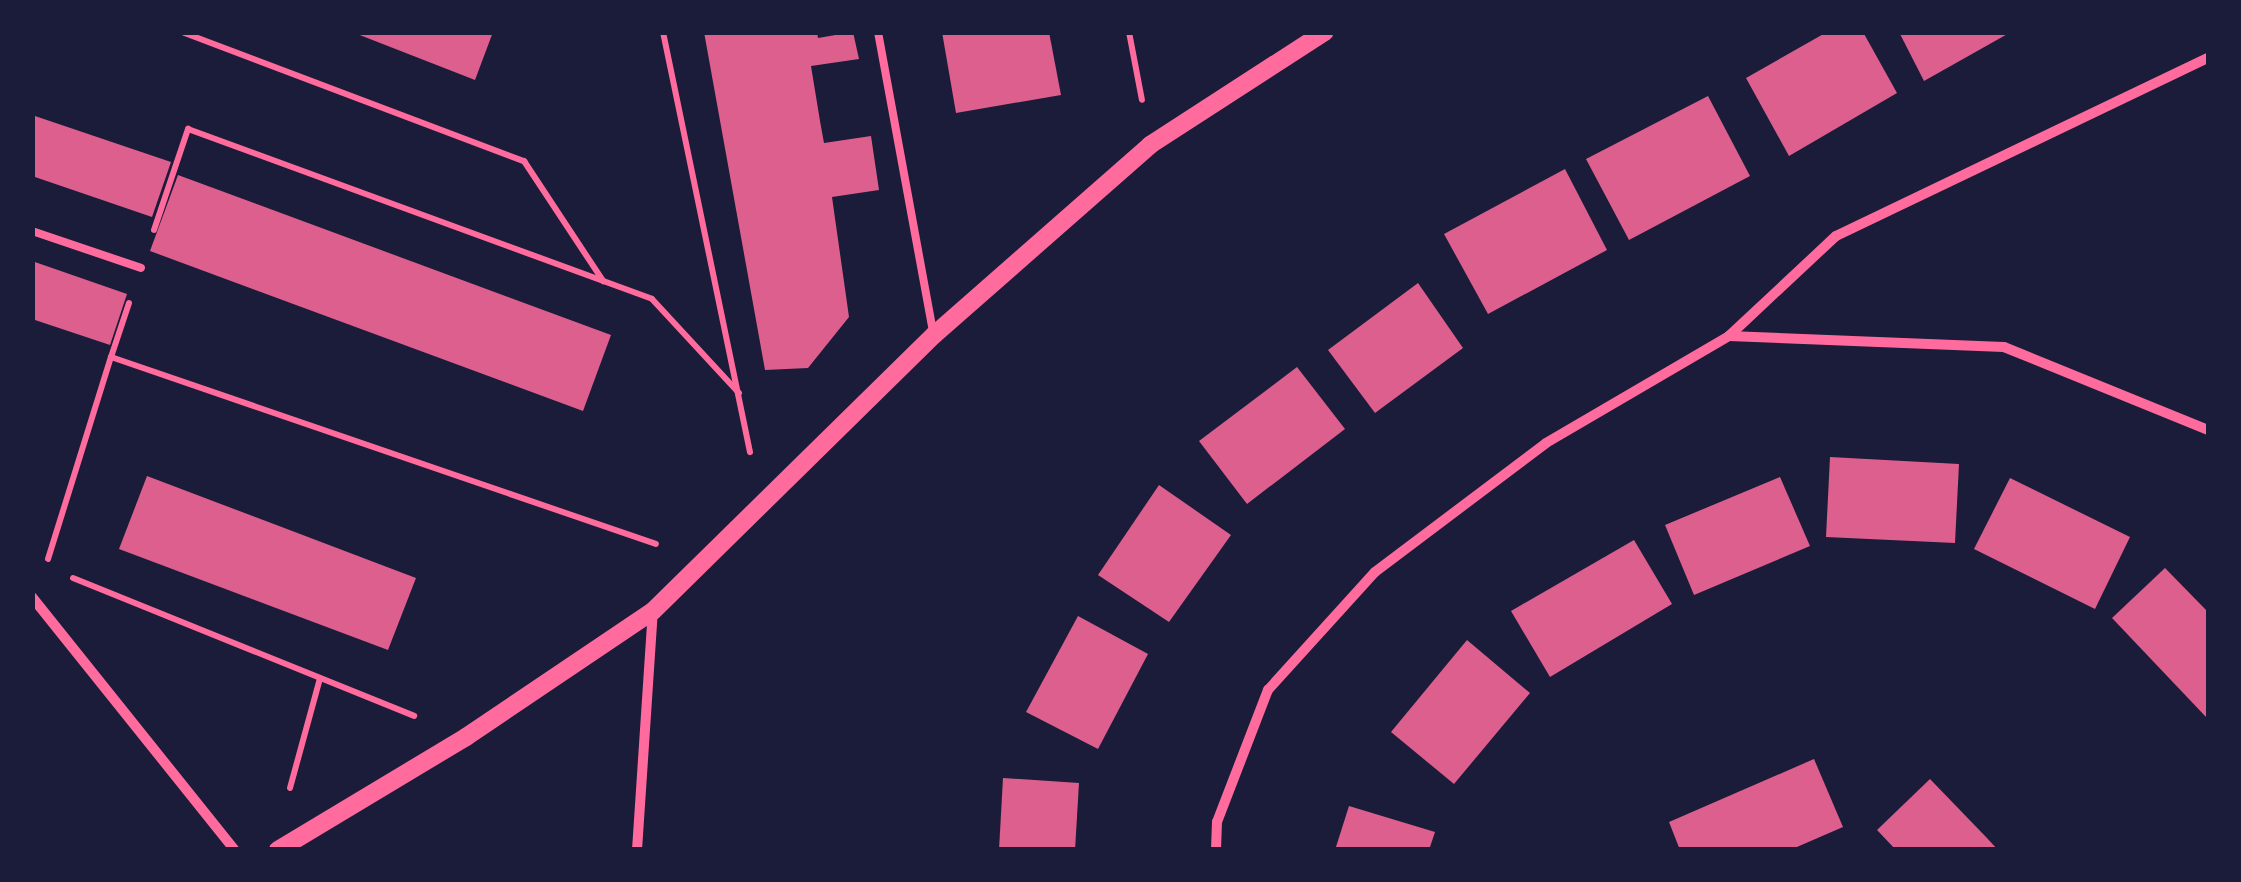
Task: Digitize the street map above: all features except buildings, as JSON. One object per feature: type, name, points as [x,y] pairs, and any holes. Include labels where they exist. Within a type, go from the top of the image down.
[{"type":"street","points":[[278,850],[466,737],[653,611],[934,335],[1150,145],[1324,32]]},
{"type":"street","points":[[1216,850],[1217,822],[1268,690],[1374,572],[1546,443],[1729,336],[1836,236],[2208,58]]},
{"type":"street","points":[[1729,336],[2004,346],[2208,430]]},
{"type":"street","points":[[34,598],[235,850]]},
{"type":"street","points":[[637,850],[653,611]]},
{"type":"lane","points":[[878,32],[934,335]]},
{"type":"lane","points":[[32,231],[141,268]]},
{"type":"path","points":[[182,32],[524,161],[604,282]]},
{"type":"path","points":[[663,32],[761,509]]},
{"type":"path","points":[[1130,32],[1150,145]]},
{"type":"path","points":[[34,598],[188,129],[652,300],[740,393]]},
{"type":"path","points":[[111,357],[707,562]]},
{"type":"path","points":[[45,566],[466,737]]},
{"type":"path","points":[[289,792],[320,678]]}]
